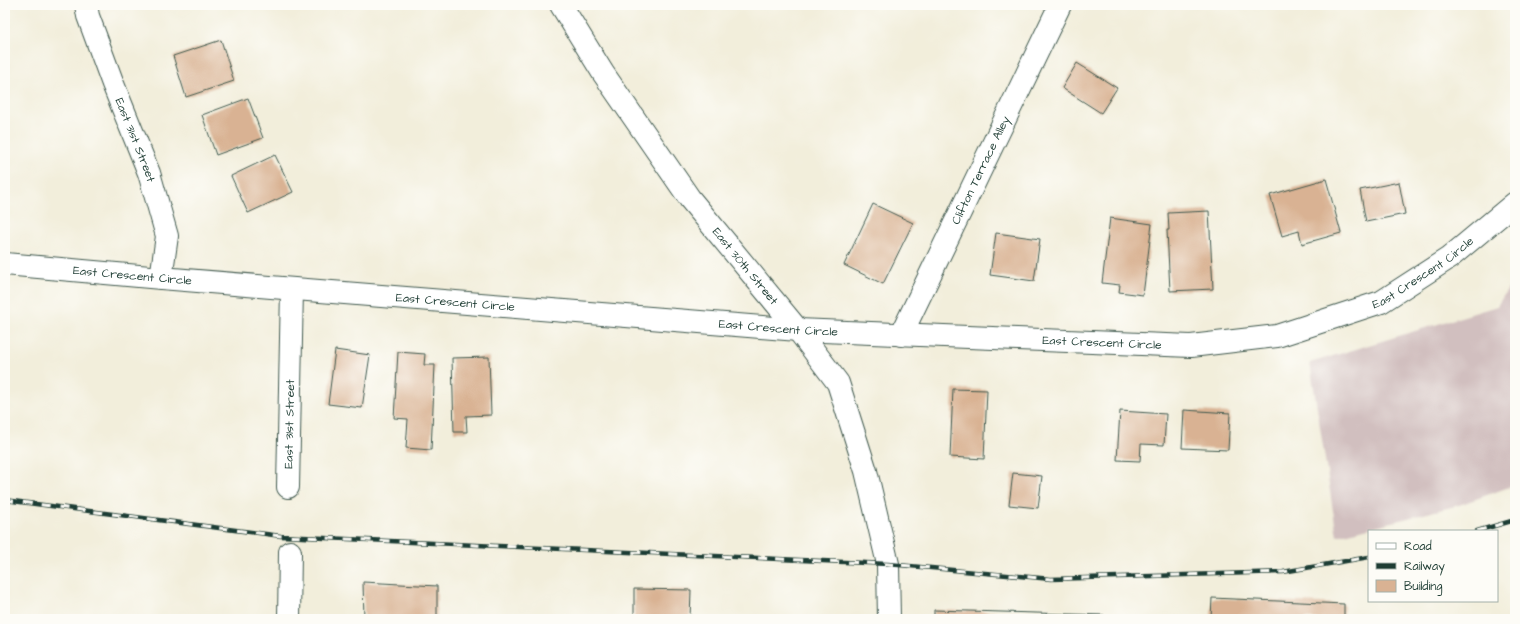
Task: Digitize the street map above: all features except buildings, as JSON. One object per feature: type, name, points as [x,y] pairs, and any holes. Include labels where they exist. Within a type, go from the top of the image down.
[{"type":"street","name":"East 31st Street","points":[[86,5],[88,16],[113,84],[149,173],[167,236],[161,278]]},
{"type":"street","name":"East 30th Street","points":[[560,5],[603,73],[690,199],[798,330],[838,383],[864,464],[888,564],[889,619]]},
{"type":"street","name":"Clifton Terrace Alley","points":[[901,334],[1060,5]]},
{"type":"street","name":"East Crescent Circle","points":[[5,264],[798,330],[1191,346],[1277,336],[1381,302],[1449,258],[1515,203]]},
{"type":"street","name":"East 31st Street","points":[[288,487],[292,289]]},
{"type":"street","points":[[289,619],[290,552]]},
{"type":"shaded area","points":[[1515,278],[1515,485],[1459,505],[1337,536],[1310,363],[1497,306]]},
{"type":"railway","points":[[5,500],[281,536],[888,564],[1051,579],[1283,572],[1368,557]]},
{"type":"railway","points":[[1480,530],[1515,520]]}]
